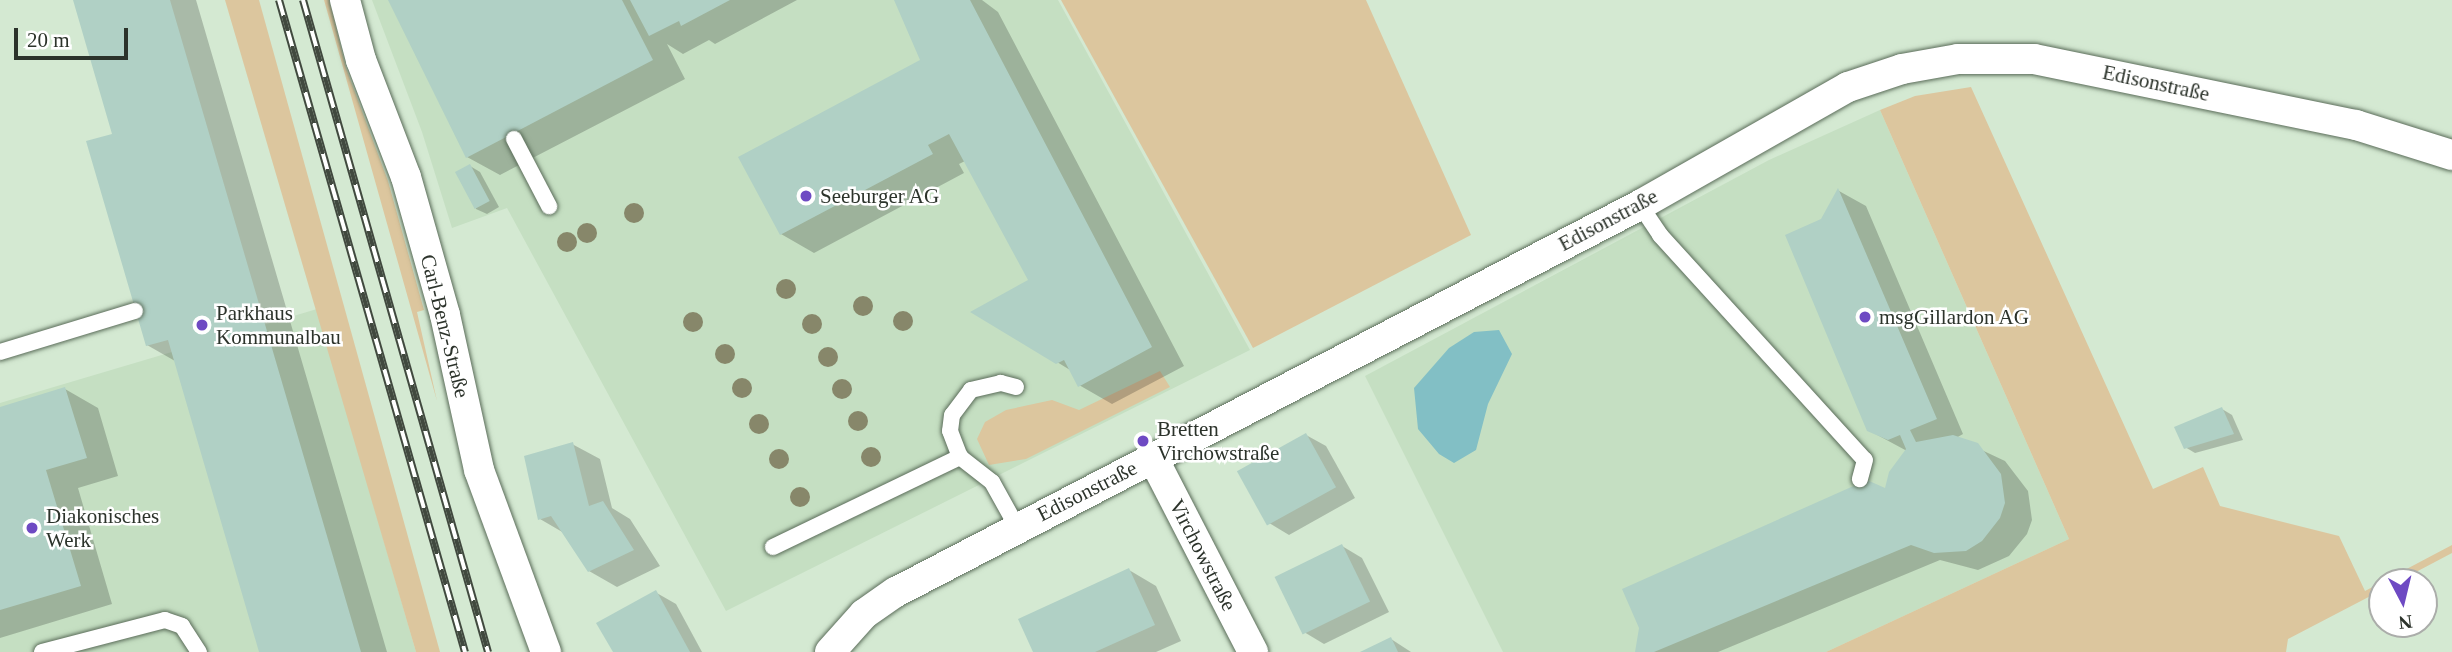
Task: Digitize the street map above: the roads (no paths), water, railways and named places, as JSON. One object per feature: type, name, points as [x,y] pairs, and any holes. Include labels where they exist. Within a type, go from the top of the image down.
[{"type":"street","name":"Carl-Benz-Straße","points":[[345,0],[361,60],[410,190],[445,315],[479,470],[546,652]]},
{"type":"street","name":"Edisonstraße","points":[[830,652],[864,614],[896,592],[1640,205],[1848,88],[1902,69],[1958,59],[2034,59],[2356,125],[2452,155]]},
{"type":"street","name":"Virchowstraße","points":[[1153,458],[1253,652]]},
{"type":"lane","points":[[514,139],[549,206]]},
{"type":"lane","points":[[1640,205],[1660,235],[1865,460],[1860,479]]},
{"type":"lane","points":[[0,352],[135,310]]},
{"type":"lane","points":[[1016,387],[985,384],[960,401],[950,430],[960,457],[992,482],[1017,527]]},
{"type":"lane","points":[[773,547],[960,457]]},
{"type":"lane","points":[[42,652],[164,620],[182,626],[199,652]]},
{"type":"water","points":[[1499,330],[1512,354],[1488,404],[1476,450],[1454,463],[1439,454],[1418,429],[1414,388],[1449,348],[1474,332]]},
{"type":"railway","points":[[279,0],[465,652]]},
{"type":"railway","points":[[303,0],[488,652]]},
{"type":"place","name":"Seeburger AG","points":[[806,196]]},
{"type":"place","name":"msgGillardon AG","points":[[1865,317]]},
{"type":"place","name":"Parkhaus Kommunalbau","points":[[202,325]]},
{"type":"place","name":"Bretten Virchowstraße","points":[[1143,441]]},
{"type":"place","name":"Diakonisches Werk","points":[[32,528]]}]
